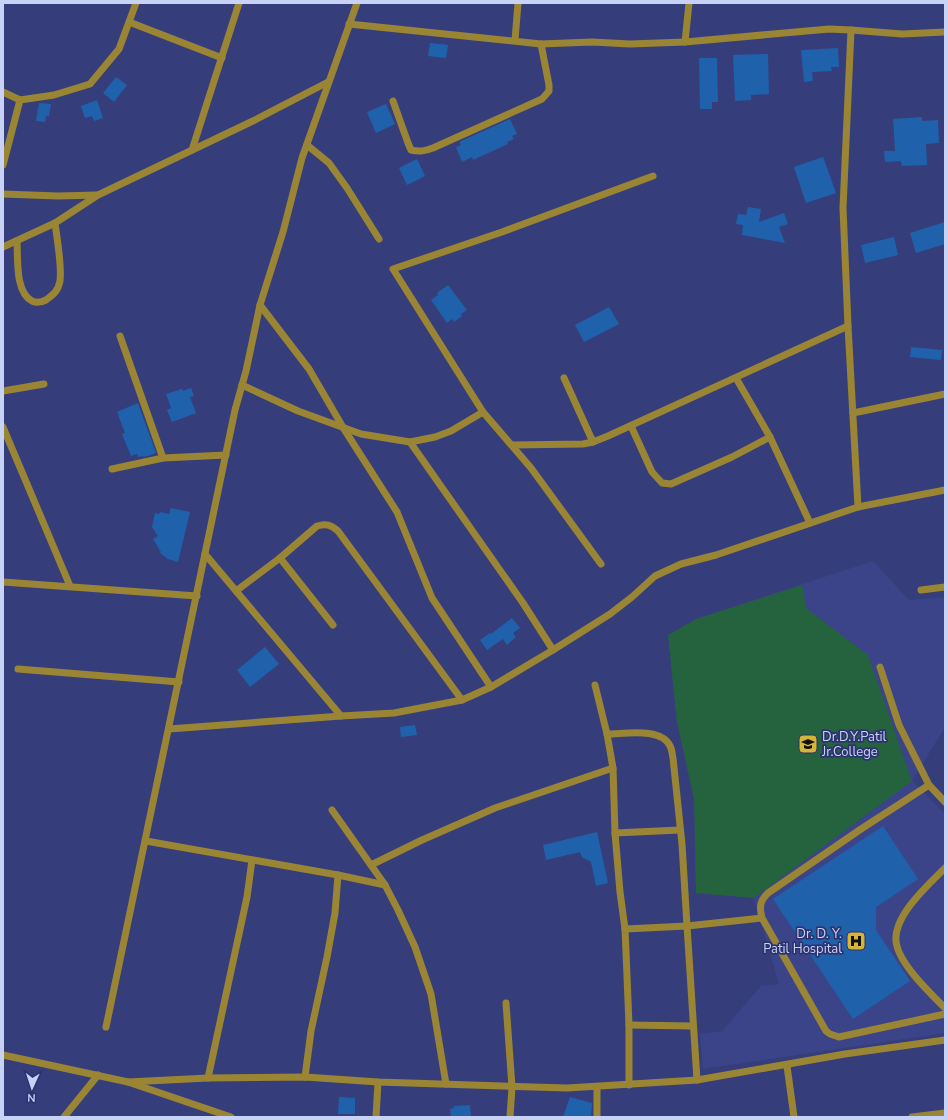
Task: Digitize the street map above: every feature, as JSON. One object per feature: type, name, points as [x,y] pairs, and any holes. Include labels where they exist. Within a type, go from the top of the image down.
[{"type":"street","points":[[3,92],[20,100],[54,95],[90,84],[119,49],[136,3]]},
{"type":"street","points":[[192,150],[239,3]]},
{"type":"street","points":[[106,1027],[226,455],[260,305],[283,232],[302,158],[357,3]]},
{"type":"street","points":[[515,40],[518,3]]},
{"type":"street","points":[[685,42],[689,3]]},
{"type":"street","points":[[129,22],[222,58]]},
{"type":"street","points":[[349,24],[515,40],[541,44],[592,42],[630,44],[685,42],[829,29],[902,34],[945,32]]},
{"type":"street","points":[[851,30],[843,208],[852,413],[858,508]]},
{"type":"street","points":[[393,101],[411,150],[417,152],[433,148],[542,100],[549,91],[549,85],[541,44]]},
{"type":"street","points":[[3,247],[55,223],[98,195],[255,120],[328,82]]},
{"type":"street","points":[[3,165],[20,100]]},
{"type":"street","points":[[307,145],[329,163],[347,188],[379,239]]},
{"type":"street","points":[[601,564],[531,468],[483,412],[393,269],[502,232],[653,176]]},
{"type":"street","points":[[3,194],[58,196],[98,195]]},
{"type":"street","points":[[17,241],[22,291],[27,298],[35,303],[44,301],[56,293],[60,281],[55,223]]},
{"type":"street","points":[[260,305],[309,369],[344,429],[397,512],[432,598],[491,687]]},
{"type":"street","points":[[512,445],[583,444],[593,442],[848,326]]},
{"type":"street","points":[[120,336],[163,458]]},
{"type":"street","points":[[564,378],[593,442]]},
{"type":"street","points":[[736,378],[770,437],[810,523]]},
{"type":"street","points":[[3,391],[44,384]]},
{"type":"street","points":[[242,385],[298,411],[344,429],[361,434],[410,442],[435,437],[450,431],[483,412]]},
{"type":"street","points":[[852,413],[945,394]]},
{"type":"street","points":[[631,426],[652,472],[662,483],[670,484],[732,457],[770,437]]},
{"type":"street","points":[[3,428],[70,586]]},
{"type":"street","points":[[410,442],[519,597],[553,650]]},
{"type":"street","points":[[112,469],[163,458],[226,455]]},
{"type":"street","points":[[169,729],[394,713],[462,700],[491,687],[553,650],[610,614],[632,597],[655,576],[681,564],[716,555],[858,508],[945,490]]},
{"type":"street","points":[[236,591],[280,558],[317,526],[324,524],[332,526],[338,531],[462,700]]},
{"type":"street","points":[[205,554],[341,716]]},
{"type":"street","points":[[280,558],[333,625]]},
{"type":"street","points":[[3,582],[197,596]]},
{"type":"street","points":[[921,590],[945,587]]},
{"type":"street","points":[[880,666],[900,725],[929,785],[945,802]]},
{"type":"street","points":[[18,669],[179,682]]},
{"type":"street","points":[[595,685],[607,734],[613,768],[629,1025],[629,1085]]},
{"type":"street","points":[[607,734],[656,734],[665,739],[670,746],[673,758],[680,830],[697,1080]]},
{"type":"street","points":[[371,865],[422,840],[495,808],[613,768]]},
{"type":"street","points":[[929,785],[861,828],[768,893],[762,898],[760,910],[762,918],[812,1008],[826,1031],[830,1034],[839,1037],[945,1014]]},
{"type":"street","points":[[332,810],[384,885],[398,910],[415,947],[431,994],[446,1084]]},
{"type":"street","points":[[616,832],[680,830]]},
{"type":"street","points":[[146,841],[338,875],[384,885]]},
{"type":"street","points":[[208,1078],[247,897],[252,860]]},
{"type":"street","points":[[945,868],[911,904],[901,920],[896,941],[900,954],[913,974],[945,1008]]},
{"type":"street","points":[[305,1077],[311,1031],[335,913],[338,875]]},
{"type":"street","points":[[624,929],[687,926],[762,918]]},
{"type":"street","points":[[506,1003],[512,1087],[510,1117]]},
{"type":"street","points":[[629,1025],[693,1026]]},
{"type":"street","points":[[128,1082],[208,1078],[305,1077],[378,1082],[512,1087],[597,1087],[697,1080],[787,1066],[845,1054],[945,1040]]},
{"type":"street","points":[[3,1055],[128,1082],[231,1117]]},
{"type":"street","points":[[787,1066],[794,1117]]},
{"type":"street","points":[[64,1117],[98,1075]]},
{"type":"street","points":[[376,1117],[378,1082]]},
{"type":"street","points":[[597,1087],[597,1117]]},
{"type":"street","points":[[912,1117],[945,1113]]},
{"type":"shaded area","name":"Dr.D.Y.Patil Jr.College","points":[[873,561],[909,600],[945,597],[945,727],[912,781],[945,814],[945,1033],[703,1069],[700,1034],[722,1031],[761,986],[779,984],[754,898],[696,893],[694,799],[677,722],[668,635],[696,619]]},
{"type":"green space","name":"Dr.D.Y.Patil Jr.College","points":[[802,585],[806,608],[868,655],[912,781],[754,898],[696,893],[694,799],[677,722],[668,635],[696,619]]},
{"type":"building","points":[[430,43],[448,45],[446,58],[428,56]]},
{"type":"building","points":[[838,48],[839,67],[831,67],[832,71],[812,72],[813,81],[804,82],[801,50]]},
{"type":"building","points":[[768,54],[769,94],[751,95],[751,100],[735,101],[733,55]]},
{"type":"building","points":[[699,58],[717,58],[718,102],[712,102],[712,109],[700,109]]},
{"type":"building","points":[[116,77],[127,85],[114,102],[103,93]]},
{"type":"building","points":[[97,100],[103,118],[94,121],[92,116],[85,118],[81,106]]},
{"type":"building","points":[[39,103],[51,104],[49,116],[46,116],[45,122],[36,121]]},
{"type":"building","points":[[386,104],[395,124],[376,133],[367,112]]},
{"type":"building","points":[[922,117],[922,121],[938,120],[939,143],[926,144],[927,165],[902,166],[901,161],[885,162],[884,151],[895,151],[893,119]]},
{"type":"building","points":[[510,119],[517,134],[512,136],[514,139],[507,142],[508,144],[473,160],[472,157],[462,162],[456,147],[461,145],[459,142]]},
{"type":"building","points":[[823,157],[836,193],[806,203],[794,167]]},
{"type":"building","points":[[417,159],[425,176],[407,185],[399,168]]},
{"type":"building","points":[[748,207],[761,209],[759,222],[784,213],[788,224],[779,227],[785,243],[742,235],[743,225],[736,224],[738,214],[746,215]]},
{"type":"building","points":[[945,222],[945,244],[916,253],[910,233]]},
{"type":"building","points":[[894,237],[898,255],[865,263],[861,245]]},
{"type":"building","points":[[448,285],[467,310],[454,322],[452,319],[447,323],[431,300],[438,295],[437,293]]},
{"type":"building","points":[[609,307],[619,324],[584,342],[575,325]]},
{"type":"building","points":[[911,347],[942,350],[941,360],[910,357]]},
{"type":"building","points":[[191,388],[194,396],[190,397],[196,413],[172,422],[167,410],[171,408],[166,394]]},
{"type":"building","points":[[138,403],[156,453],[143,457],[138,457],[137,454],[131,456],[122,434],[125,433],[117,412]]},
{"type":"building","points":[[171,508],[190,512],[178,562],[168,559],[160,553],[161,552],[153,539],[158,536],[152,527],[155,513],[159,514],[160,512],[169,514]]},
{"type":"building","points":[[512,618],[520,628],[513,633],[516,637],[507,645],[503,639],[487,650],[480,640],[490,633],[491,634]]},
{"type":"building","points":[[265,647],[279,664],[250,687],[237,670]]},
{"type":"building","points":[[415,725],[417,735],[401,737],[400,727]]},
{"type":"building","points":[[883,826],[918,879],[876,907],[876,930],[910,981],[853,1019],[773,899]]},
{"type":"building","points":[[597,832],[608,883],[596,886],[591,862],[582,857],[580,852],[546,860],[543,845]]},
{"type":"building","points":[[339,1097],[355,1098],[355,1114],[338,1114]]},
{"type":"building","points":[[570,1097],[592,1103],[591,1117],[563,1117]]},
{"type":"building","points":[[470,1105],[471,1117],[451,1117],[450,1109],[454,1108],[454,1106]]},
{"type":"place","name":"Dr.D.Y.Patil Jr.College","points":[[808,744]]},
{"type":"place","name":"Dr. D. Y. Patil Hospital","points":[[856,941]]}]
